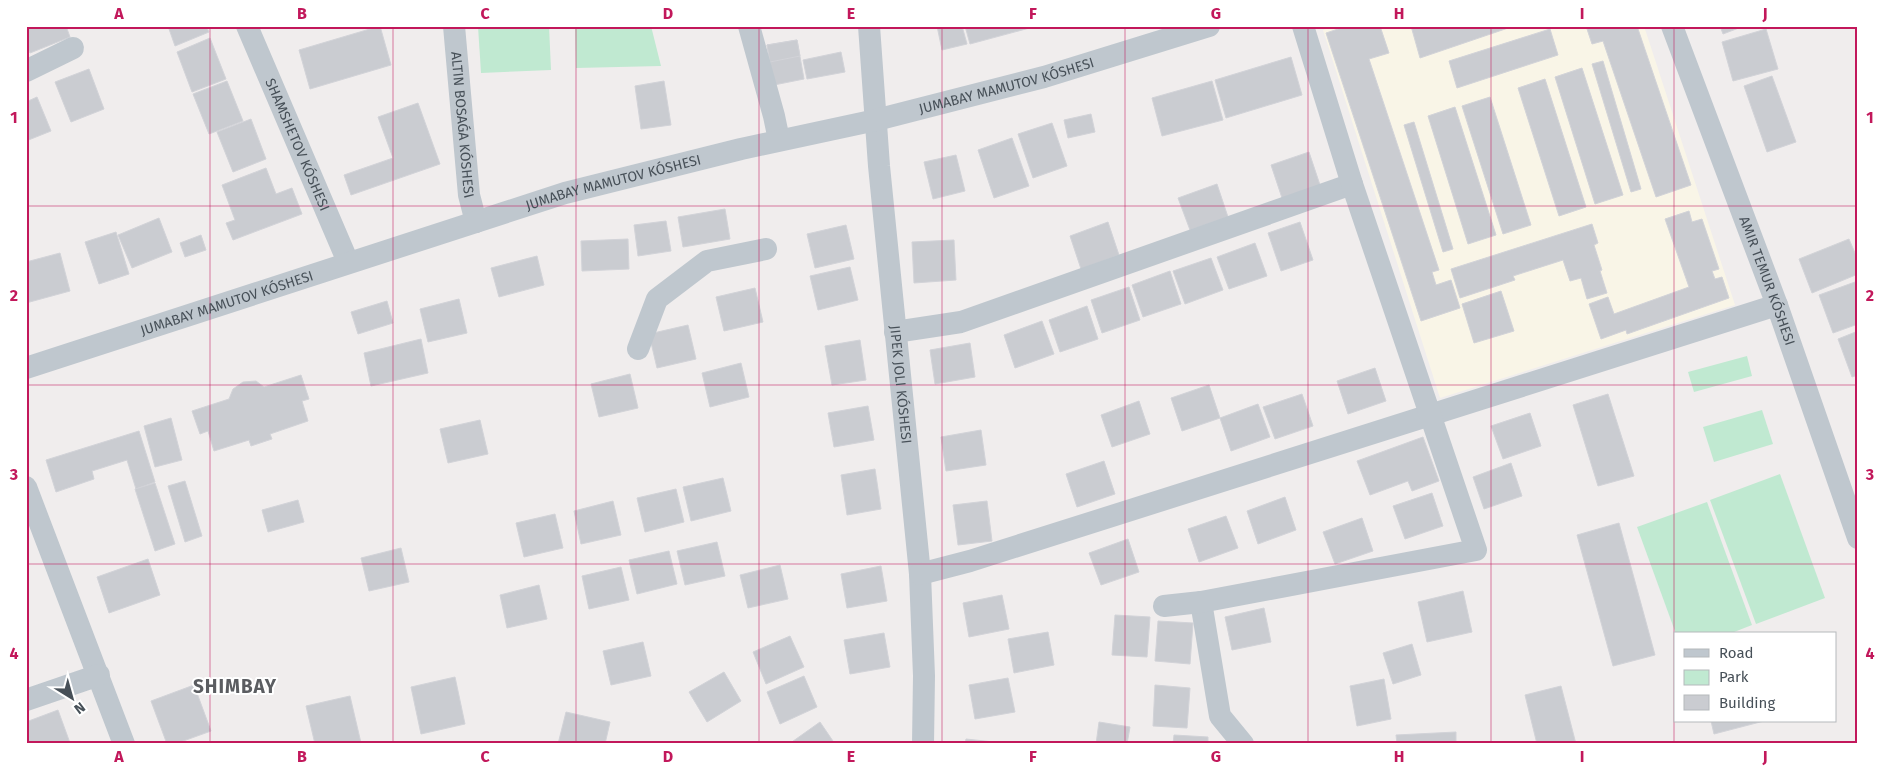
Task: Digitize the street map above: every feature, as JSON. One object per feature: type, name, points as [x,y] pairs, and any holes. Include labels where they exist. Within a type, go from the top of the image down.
[{"type":"street","name":"SHAMSHETOV KÓSHESI","points":[[247,26],[348,262]]},
{"type":"street","points":[[454,26],[469,195],[476,222]]},
{"type":"street","points":[[749,26],[779,140]]},
{"type":"street","points":[[869,26],[895,332],[920,574],[924,676],[923,744]]},
{"type":"street","name":"JUMABAY MAMUTOV KÓSHESI","points":[[26,368],[565,192],[779,140],[876,120],[1044,77],[1209,26]]},
{"type":"street","points":[[1164,606],[1201,602],[1476,550],[1352,184],[1304,26]]},
{"type":"street","name":"AMIR TEMUR KÓSHESI","points":[[1672,26],[1776,305],[1858,538]]},
{"type":"street","points":[[26,71],[72,48]]},
{"type":"street","points":[[895,332],[961,322],[1352,184]]},
{"type":"street","points":[[638,350],[657,299],[707,261],[766,249]]},
{"type":"street","points":[[920,574],[970,561],[1776,305]]},
{"type":"street","points":[[26,487],[124,744]]},
{"type":"street","points":[[1201,602],[1220,716],[1242,744]]},
{"type":"street","points":[[26,700],[99,675]]},
{"type":"shaded area","points":[[1335,26],[1644,26],[1735,305],[1440,398],[1323,30]]},
{"type":"green space","points":[[478,26],[549,26],[551,70],[481,73]]},
{"type":"green space","points":[[575,26],[651,26],[661,66],[576,68]]},
{"type":"green space","points":[[1747,356],[1752,376],[1694,392],[1688,372]]},
{"type":"green space","points":[[1762,410],[1773,444],[1714,462],[1703,427]]},
{"type":"green space","points":[[1780,474],[1825,598],[1756,624],[1710,500]]},
{"type":"green space","points":[[1707,502],[1752,625],[1734,632],[1675,632],[1637,527]]},
{"type":"building","points":[[26,26],[66,26],[70,37],[30,53],[26,44]]},
{"type":"building","points":[[168,26],[206,26],[209,32],[175,46]]},
{"type":"building","points":[[380,26],[391,65],[310,89],[299,50]]},
{"type":"building","points":[[937,26],[962,26],[967,44],[942,50]]},
{"type":"building","points":[[965,26],[1037,26],[970,44]]},
{"type":"building","points":[[1347,26],[1380,26],[1389,53],[1369,59],[1439,270],[1432,272],[1436,285],[1451,280],[1460,308],[1421,321],[1326,33]]},
{"type":"building","points":[[1411,26],[1514,26],[1420,58]]},
{"type":"building","points":[[1586,26],[1637,26],[1691,185],[1656,197],[1603,41],[1592,44]]},
{"type":"building","points":[[1720,26],[1744,26],[1723,34]]},
{"type":"building","points":[[1550,29],[1558,55],[1457,88],[1449,61]]},
{"type":"building","points":[[1766,29],[1778,69],[1733,81],[1722,42]]},
{"type":"building","points":[[210,38],[226,79],[192,92],[177,52]]},
{"type":"building","points":[[797,40],[804,79],[774,85],[767,45]]},
{"type":"building","points":[[797,40],[800,56],[770,62],[767,45]]},
{"type":"building","points":[[841,52],[845,72],[807,79],[803,60]]},
{"type":"building","points":[[1291,57],[1302,95],[1226,118],[1215,80]]},
{"type":"building","points":[[1603,61],[1641,189],[1631,192],[1592,64]]},
{"type":"building","points":[[1582,68],[1623,195],[1595,204],[1555,77]]},
{"type":"building","points":[[89,69],[104,109],[71,122],[55,82]]},
{"type":"building","points":[[1772,76],[1796,142],[1767,152],[1744,86]]},
{"type":"building","points":[[1545,79],[1586,207],[1559,216],[1518,88]]},
{"type":"building","points":[[227,81],[243,121],[209,134],[193,94]]},
{"type":"building","points":[[664,81],[671,125],[641,129],[635,86]]},
{"type":"building","points":[[1212,81],[1223,120],[1162,136],[1152,98]]},
{"type":"building","points":[[37,97],[51,131],[26,141],[26,102]]},
{"type":"building","points":[[1490,97],[1531,225],[1503,234],[1462,106]]},
{"type":"building","points":[[418,103],[440,164],[351,195],[344,175],[393,158],[378,117]]},
{"type":"building","points":[[1455,107],[1496,235],[1468,244],[1428,116]]},
{"type":"building","points":[[1091,114],[1095,132],[1068,138],[1064,120]]},
{"type":"building","points":[[251,119],[266,159],[233,172],[217,132]]},
{"type":"building","points":[[1414,122],[1453,249],[1443,252],[1404,125]]},
{"type":"building","points":[[1052,123],[1067,166],[1033,178],[1018,134]]},
{"type":"building","points":[[1012,138],[1029,186],[994,198],[978,150]]},
{"type":"building","points":[[1309,152],[1320,185],[1282,198],[1271,165]]},
{"type":"building","points":[[956,155],[965,191],[933,199],[924,162]]},
{"type":"building","points":[[266,168],[276,194],[292,188],[302,214],[233,240],[226,223],[235,220],[222,185]]},
{"type":"building","points":[[1217,184],[1228,217],[1190,230],[1178,198]]},
{"type":"building","points":[[725,209],[730,239],[683,247],[678,217]]},
{"type":"building","points":[[1689,211],[1692,222],[1702,219],[1719,269],[1712,271],[1715,279],[1722,277],[1729,298],[1627,334],[1626,330],[1601,339],[1589,304],[1608,297],[1614,314],[1689,287],[1665,219]]},
{"type":"building","points":[[159,218],[172,252],[132,268],[118,235]]},
{"type":"building","points":[[666,221],[671,251],[638,256],[634,225]]},
{"type":"building","points":[[1108,222],[1119,255],[1081,269],[1070,236]]},
{"type":"building","points":[[1300,222],[1313,260],[1281,271],[1268,233]]},
{"type":"building","points":[[1592,224],[1598,243],[1594,245],[1607,293],[1587,299],[1581,278],[1570,281],[1563,260],[1513,276],[1515,280],[1460,298],[1451,269]]},
{"type":"building","points":[[846,225],[854,259],[815,268],[807,234]]},
{"type":"building","points":[[116,232],[129,274],[99,284],[85,242]]},
{"type":"building","points":[[201,235],[206,250],[185,257],[180,243]]},
{"type":"building","points":[[628,239],[629,269],[582,271],[581,241]]},
{"type":"building","points":[[1849,239],[1858,260],[1858,274],[1812,293],[1799,259]]},
{"type":"building","points":[[954,240],[956,280],[914,283],[912,242]]},
{"type":"building","points":[[1255,243],[1267,276],[1229,289],[1217,257]]},
{"type":"building","points":[[60,253],[70,291],[26,303],[26,262]]},
{"type":"building","points":[[537,256],[544,285],[499,297],[491,268]]},
{"type":"building","points":[[1211,258],[1223,290],[1185,304],[1173,271]]},
{"type":"building","points":[[850,267],[858,300],[818,310],[810,276]]},
{"type":"building","points":[[1170,271],[1181,304],[1143,317],[1132,285]]},
{"type":"building","points":[[1855,282],[1858,290],[1858,324],[1833,333],[1819,295]]},
{"type":"building","points":[[1129,287],[1140,320],[1102,333],[1091,300]]},
{"type":"building","points":[[755,288],[763,322],[724,331],[716,297]]},
{"type":"building","points":[[1501,291],[1514,331],[1474,343],[1462,304]]},
{"type":"building","points":[[459,299],[467,333],[428,342],[420,309]]},
{"type":"building","points":[[387,301],[393,323],[358,334],[351,312]]},
{"type":"building","points":[[1087,306],[1098,339],[1060,352],[1049,320]]},
{"type":"building","points":[[1042,321],[1054,354],[1015,368],[1004,335]]},
{"type":"building","points":[[688,325],[696,359],[657,368],[649,334]]},
{"type":"building","points":[[1858,331],[1858,375],[1852,377],[1838,339]]},
{"type":"building","points":[[421,339],[428,373],[371,386],[364,353]]},
{"type":"building","points":[[860,340],[866,380],[832,385],[825,346]]},
{"type":"building","points":[[970,343],[975,377],[935,384],[930,350]]},
{"type":"building","points":[[741,363],[749,397],[710,407],[702,373]]},
{"type":"building","points":[[1375,368],[1386,401],[1348,414],[1337,381]]},
{"type":"building","points":[[630,374],[638,408],[599,417],[591,384]]},
{"type":"building","points":[[301,375],[309,399],[302,401],[308,421],[270,434],[272,439],[251,446],[249,440],[214,451],[208,431],[200,434],[192,411],[229,399],[233,389],[243,382],[256,381],[264,387]]},
{"type":"building","points":[[1209,385],[1220,418],[1182,431],[1171,398]]},
{"type":"building","points":[[1302,394],[1313,426],[1275,439],[1263,407]]},
{"type":"building","points":[[1608,394],[1634,476],[1598,486],[1573,405]]},
{"type":"building","points":[[1139,401],[1150,434],[1112,447],[1101,415]]},
{"type":"building","points":[[1258,404],[1270,437],[1231,451],[1220,418]]},
{"type":"building","points":[[868,406],[874,440],[834,447],[828,413]]},
{"type":"building","points":[[1530,413],[1541,446],[1503,459],[1491,426]]},
{"type":"building","points":[[171,418],[182,460],[155,467],[144,426]]},
{"type":"building","points":[[480,420],[488,454],[448,463],[440,429]]},
{"type":"building","points":[[981,430],[986,465],[946,471],[941,437]]},
{"type":"building","points":[[139,431],[155,482],[136,489],[127,460],[92,471],[94,479],[56,492],[46,460]]},
{"type":"building","points":[[1423,437],[1439,481],[1412,491],[1408,481],[1370,495],[1357,461]]},
{"type":"building","points":[[1104,461],[1115,494],[1077,507],[1066,474]]},
{"type":"building","points":[[1511,463],[1522,496],[1484,509],[1473,477]]},
{"type":"building","points":[[875,469],[881,509],[847,515],[841,475]]},
{"type":"building","points":[[723,478],[731,511],[691,521],[683,487]]},
{"type":"building","points":[[185,481],[202,536],[185,542],[168,486]]},
{"type":"building","points":[[155,483],[175,544],[155,551],[135,489]]},
{"type":"building","points":[[676,489],[684,522],[645,532],[637,498]]},
{"type":"building","points":[[1432,493],[1443,526],[1405,539],[1393,506]]},
{"type":"building","points":[[1285,497],[1296,530],[1258,544],[1247,511]]},
{"type":"building","points":[[298,500],[304,522],[268,532],[262,510]]},
{"type":"building","points":[[613,501],[621,535],[581,544],[574,511]]},
{"type":"building","points":[[987,501],[992,541],[958,545],[953,505]]},
{"type":"building","points":[[555,514],[563,548],[524,557],[516,523]]},
{"type":"building","points":[[1226,516],[1238,548],[1199,562],[1188,529]]},
{"type":"building","points":[[1362,518],[1373,551],[1335,564],[1323,532]]},
{"type":"building","points":[[1619,523],[1655,655],[1613,666],[1577,535]]},
{"type":"building","points":[[1128,539],[1139,572],[1101,585],[1089,553]]},
{"type":"building","points":[[717,542],[725,576],[685,585],[677,551]]},
{"type":"building","points":[[401,548],[409,582],[369,591],[361,558]]},
{"type":"building","points":[[669,551],[677,584],[637,594],[629,560]]},
{"type":"building","points":[[148,559],[160,595],[109,613],[97,577]]},
{"type":"building","points":[[780,565],[788,599],[748,608],[740,575]]},
{"type":"building","points":[[881,566],[887,601],[847,608],[841,574]]},
{"type":"building","points":[[621,567],[629,600],[589,609],[582,576]]},
{"type":"building","points":[[539,585],[547,619],[507,628],[500,595]]},
{"type":"building","points":[[1463,591],[1472,632],[1427,642],[1418,602]]},
{"type":"building","points":[[1002,595],[1009,629],[969,637],[963,603]]},
{"type":"building","points":[[1264,608],[1271,642],[1232,650],[1225,617]]},
{"type":"building","points":[[1115,615],[1150,617],[1147,657],[1112,655]]},
{"type":"building","points":[[1158,621],[1193,623],[1190,664],[1155,661]]},
{"type":"building","points":[[1048,632],[1054,665],[1014,673],[1008,639]]},
{"type":"building","points":[[884,633],[890,667],[850,674],[844,640]]},
{"type":"building","points":[[790,636],[804,667],[766,684],[753,652]]},
{"type":"building","points":[[643,642],[651,676],[611,685],[603,651]]},
{"type":"building","points":[[1412,644],[1421,675],[1393,684],[1383,653]]},
{"type":"building","points":[[724,672],[741,701],[707,722],[689,692]]},
{"type":"building","points":[[804,676],[817,707],[780,724],[767,692]]},
{"type":"building","points":[[455,677],[465,724],[421,734],[411,687]]},
{"type":"building","points":[[1008,678],[1015,712],[975,719],[969,685]]},
{"type":"building","points":[[1384,679],[1391,719],[1357,726],[1350,686]]},
{"type":"building","points":[[194,685],[211,731],[175,744],[167,744],[151,701]]},
{"type":"building","points":[[1155,685],[1190,688],[1187,728],[1153,726]]},
{"type":"building","points":[[1561,686],[1576,744],[1537,744],[1525,695]]},
{"type":"building","points":[[350,696],[361,743],[315,744],[306,706]]},
{"type":"building","points":[[58,710],[70,743],[26,744],[26,722]]},
{"type":"building","points":[[566,712],[610,722],[605,744],[558,744]]},
{"type":"building","points":[[820,722],[835,744],[789,744]]},
{"type":"building","points":[[1099,722],[1130,727],[1127,744],[1096,744]]},
{"type":"building","points":[[1711,722],[1760,722],[1714,734]]},
{"type":"building","points":[[1456,732],[1456,744],[1397,744],[1396,735]]},
{"type":"building","points":[[1174,735],[1208,737],[1208,744],[1173,744]]},
{"type":"building","points":[[966,739],[1012,744],[965,744]]},
{"type":"district","name":"SHIMBAY","points":[[235,686]]}]
